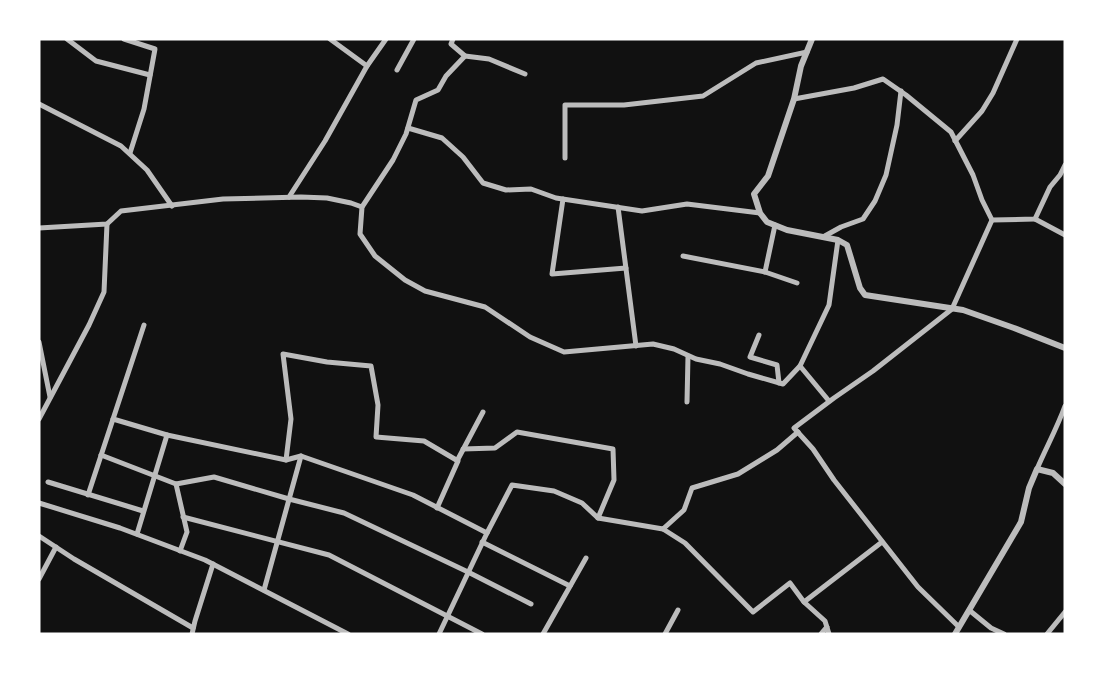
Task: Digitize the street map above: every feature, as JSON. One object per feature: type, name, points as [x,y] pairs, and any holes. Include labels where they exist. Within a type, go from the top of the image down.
[{"type":"street","points":[[67,39],[76,41],[96,61],[150,75]]},
{"type":"street","points":[[124,39],[155,49],[144,109],[130,153]]},
{"type":"street","points":[[330,39],[367,66]]},
{"type":"street","points":[[289,197],[325,141],[367,66],[386,39]]},
{"type":"street","points":[[397,70],[414,39]]},
{"type":"street","points":[[453,39],[451,44],[465,56],[489,59],[525,74]]},
{"type":"street","points":[[812,39],[801,66],[794,99],[768,177],[754,194],[760,213],[767,222],[787,230],[838,240],[847,245],[860,288],[865,295],[963,310],[1065,348]]},
{"type":"street","points":[[955,141],[982,111],[993,93],[1017,39]]},
{"type":"street","points":[[565,158],[565,105],[624,105],[703,96],[756,63],[807,52]]},
{"type":"street","points":[[465,56],[446,76],[438,90],[416,99],[408,128],[393,160],[362,207],[360,234],[375,256],[405,280],[425,291],[484,307],[530,337],[564,352],[653,344],[783,384],[800,366],[830,305],[838,240]]},
{"type":"street","points":[[794,99],[854,88],[883,79],[951,132],[992,220]]},
{"type":"street","points":[[823,237],[863,219],[875,201],[886,175],[897,125],[901,91]]},
{"type":"street","points":[[39,104],[121,146],[147,170],[172,206]]},
{"type":"street","points":[[408,128],[442,138],[463,156],[483,183],[506,190],[531,189],[563,199],[642,211],[687,204],[760,213]]},
{"type":"street","points":[[1035,219],[1050,187],[1065,165]]},
{"type":"street","points":[[39,228],[107,224],[121,211],[223,200],[327,198],[362,207]]},
{"type":"street","points":[[563,199],[552,274],[626,268]]},
{"type":"street","points":[[618,207],[636,346]]},
{"type":"street","points":[[992,220],[1035,219],[1065,235]]},
{"type":"street","points":[[959,627],[918,587],[834,480],[813,449],[794,428],[873,371],[952,309],[992,220]]},
{"type":"street","points":[[39,419],[104,292],[107,224]]},
{"type":"street","points":[[765,272],[775,225]]},
{"type":"street","points":[[683,256],[765,272],[797,283]]},
{"type":"street","points":[[88,495],[144,325]]},
{"type":"street","points":[[759,335],[750,357],[777,365],[779,383]]},
{"type":"street","points":[[39,342],[50,398]]},
{"type":"street","points":[[286,460],[291,419],[283,354],[327,362],[371,366],[378,405],[376,437],[424,441],[457,461]]},
{"type":"street","points":[[687,402],[688,356]]},
{"type":"street","points":[[800,366],[829,401]]},
{"type":"street","points":[[39,402],[46,405]]},
{"type":"street","points":[[955,634],[1021,522],[1029,488],[1065,406]]},
{"type":"street","points":[[437,508],[457,461],[483,412]]},
{"type":"street","points":[[113,419],[166,435],[286,460],[301,456],[412,495],[487,533]]},
{"type":"street","points":[[463,449],[495,448],[517,432],[613,449],[614,480],[598,518]]},
{"type":"street","points":[[663,529],[684,510],[692,488],[738,474],[777,450],[798,432]]},
{"type":"street","points":[[136,534],[166,435]]},
{"type":"street","points":[[101,455],[176,484],[214,477],[344,513],[531,604]]},
{"type":"street","points":[[264,590],[301,456]]},
{"type":"street","points":[[1037,469],[1053,473],[1065,484]]},
{"type":"street","points":[[48,482],[143,511]]},
{"type":"street","points":[[176,484],[187,532],[180,550]]},
{"type":"street","points":[[439,634],[482,542],[512,485],[554,491],[582,503],[598,518],[663,529],[685,543],[753,612],[790,583],[804,602],[825,621],[829,634]]},
{"type":"street","points":[[39,503],[180,550],[213,564],[348,634]]},
{"type":"street","points":[[183,517],[329,555],[482,634]]},
{"type":"street","points":[[39,536],[74,560],[193,631],[213,564]]},
{"type":"street","points":[[482,542],[570,585]]},
{"type":"street","points":[[804,602],[882,542]]},
{"type":"street","points":[[39,579],[56,547]]},
{"type":"street","points":[[543,634],[586,558]]},
{"type":"street","points":[[665,634],[678,610]]},
{"type":"street","points":[[969,610],[991,628],[1004,634]]},
{"type":"street","points":[[1047,634],[1065,612]]},
{"type":"street","points":[[820,634],[827,627]]}]
